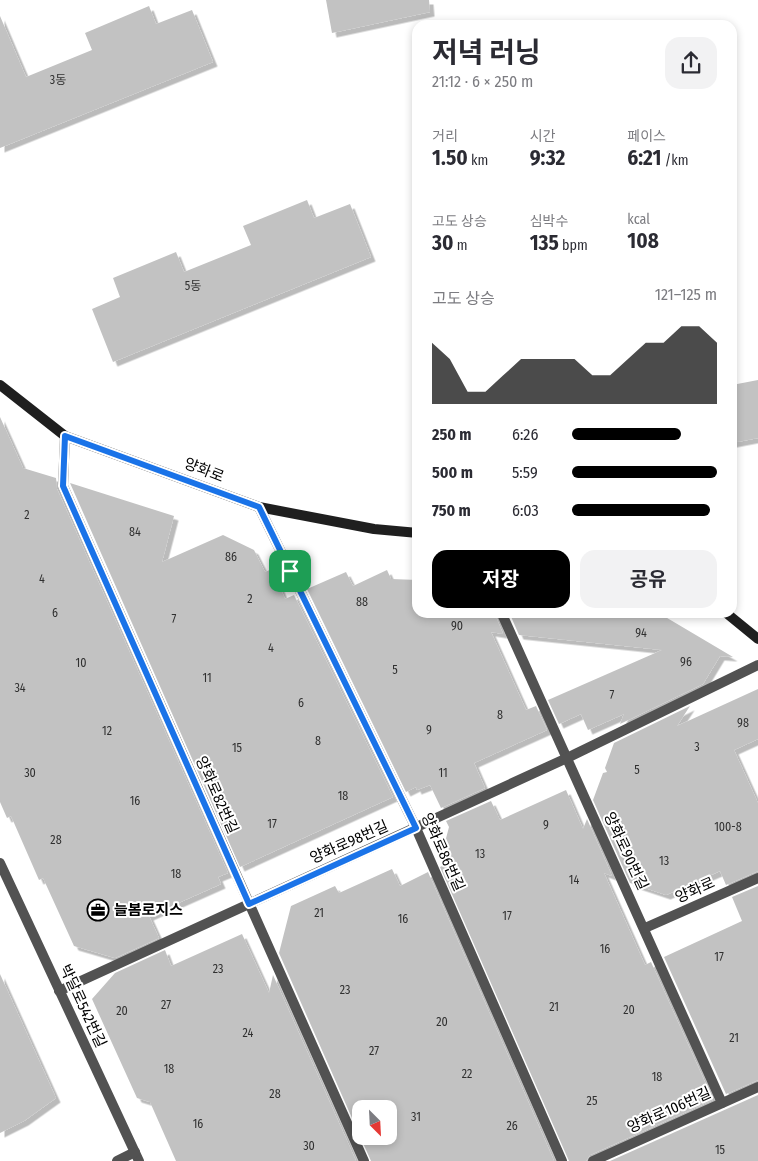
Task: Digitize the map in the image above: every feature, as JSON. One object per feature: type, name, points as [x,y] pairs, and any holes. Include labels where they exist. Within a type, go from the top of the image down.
[{"type":"street","name":"양화로","points":[[0,384],[65,436],[259,507],[374,529],[412,532]]},
{"type":"street","name":"양화로82번길","points":[[65,436],[63,486],[364,1161]]},
{"type":"street","name":"양화로86번길","points":[[259,507],[416,828],[562,1161]]},
{"type":"street","name":"양화로90번길","points":[[503,618],[645,928],[722,1103]]},
{"type":"street","points":[[732,618],[758,639]]},
{"type":"street","name":"양화로98번길","points":[[60,991],[567,758],[758,665]]},
{"type":"street","name":"박달로542번길","points":[[0,863],[137,1157]]},
{"type":"street","name":"양화로","points":[[645,928],[758,878]]},
{"type":"street","name":"양화로106번길","points":[[593,1161],[758,1087]]},
{"type":"street","points":[[117,1161],[137,1157]]},
{"type":"building","points":[[326,0],[429,0],[430,12],[332,33]]},
{"type":"building","points":[[149,6],[156,24],[192,10],[213,62],[0,148],[0,16],[26,77],[92,50],[85,33]]},
{"type":"building","points":[[307,200],[314,218],[350,204],[371,257],[113,362],[92,309],[120,297],[113,278],[176,252],[184,272],[251,245],[243,226]]},
{"type":"building","points":[[758,380],[758,438],[737,442],[737,384]]},
{"type":"building","points":[[0,417],[23,468],[56,478],[57,489],[228,873],[218,877],[221,884],[149,916],[159,938],[115,958],[74,946],[43,878],[39,880],[11,816],[7,818],[0,802]]},
{"type":"building","points":[[70,483],[174,516],[162,562],[223,535],[254,550],[265,572],[272,569],[285,599],[294,595],[393,797],[240,867]]},
{"type":"building","points":[[387,570],[391,579],[412,580],[412,618],[496,618],[503,634],[491,632],[526,710],[536,706],[547,730],[474,763],[485,788],[441,808],[430,785],[417,790],[416,787],[406,792],[307,589],[346,572],[353,586]]},
{"type":"building","points":[[512,618],[667,618],[733,657],[720,656],[703,684],[620,724],[624,714],[588,730],[581,714],[559,724],[548,700],[662,650],[519,635]]},
{"type":"building","points":[[758,689],[758,739],[734,750],[758,803],[758,871],[726,885],[720,871],[666,895],[630,883],[593,800],[603,773],[607,772],[605,768],[614,743],[690,706],[677,726]]},
{"type":"building","points":[[566,790],[583,829],[587,819],[612,876],[604,873],[645,965],[651,962],[713,1100],[590,1155],[586,1161],[569,1161],[440,867],[451,862],[444,846],[449,827],[446,821],[491,801],[500,820]]},
{"type":"building","points":[[392,869],[400,886],[428,872],[554,1161],[371,1161],[364,1145],[398,1145],[398,1100],[352,1100],[352,1118],[279,953],[291,906],[335,886],[339,893]]},
{"type":"building","points":[[758,886],[758,1080],[726,1094],[664,957],[742,921],[732,897]]},
{"type":"building","points":[[242,934],[269,993],[273,975],[356,1161],[176,1161],[150,1102],[137,1098],[92,999],[115,973],[165,950],[171,966]]},
{"type":"building","points":[[0,974],[56,1098],[24,1121],[0,1133]]},
{"type":"building","points":[[758,1095],[758,1161],[610,1161]]},
{"type":"place","name":"늘봄로지스","points":[[98,910]]},
{"type":"route","points":[[65,436],[259,507],[290,571],[416,828],[249,904],[63,486],[65,436]]}]
